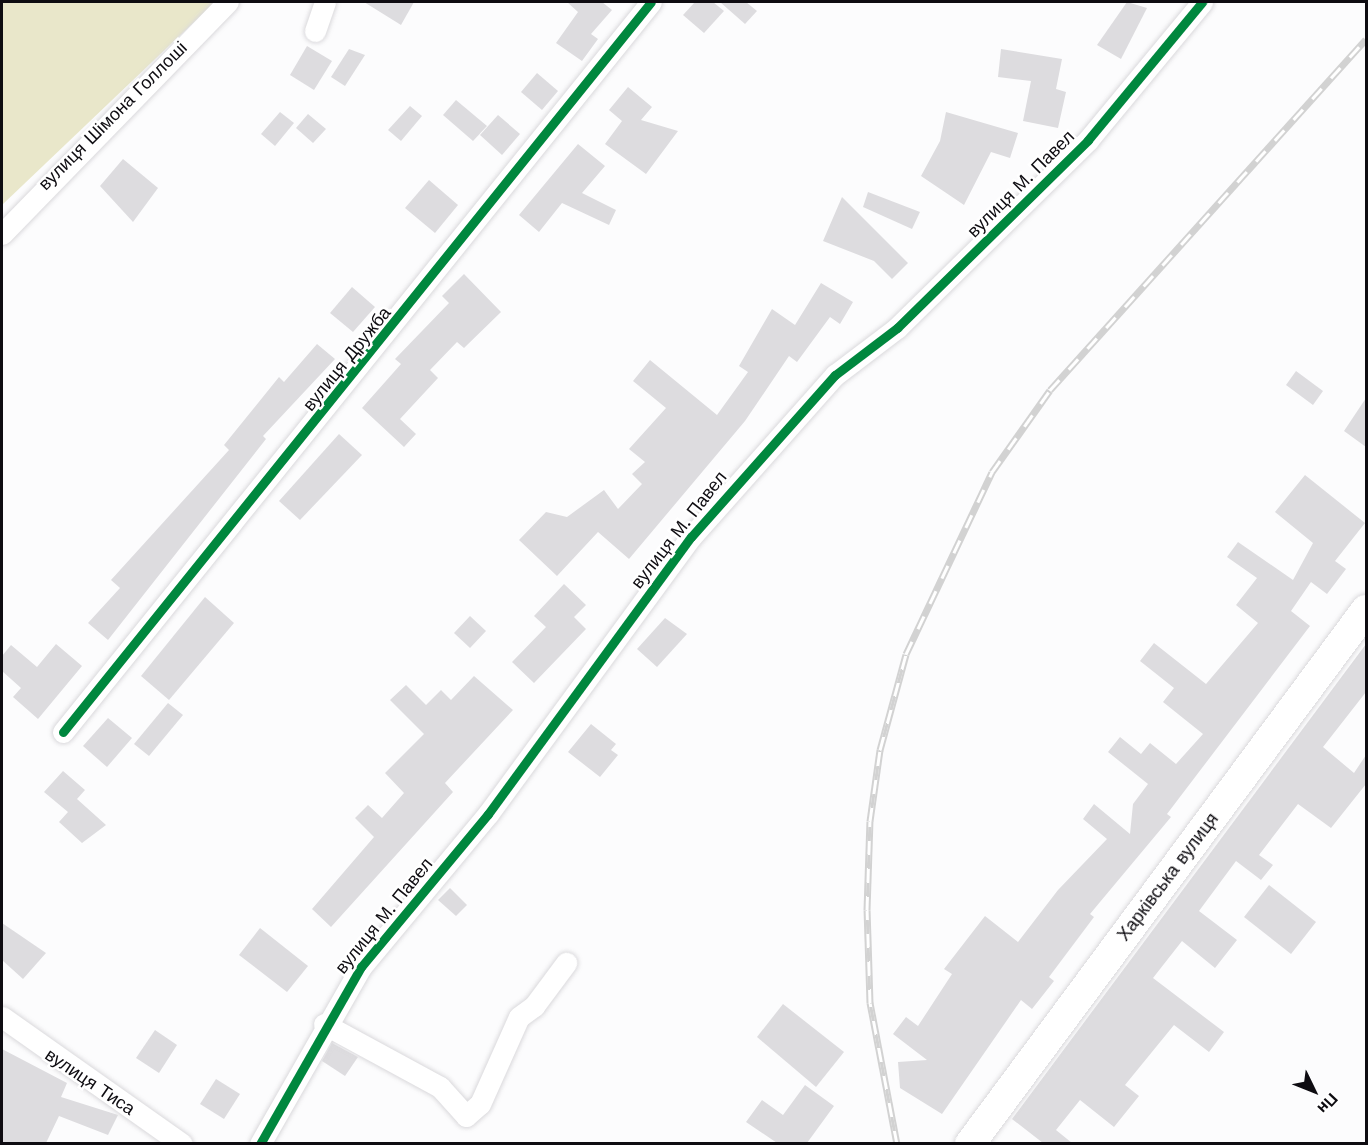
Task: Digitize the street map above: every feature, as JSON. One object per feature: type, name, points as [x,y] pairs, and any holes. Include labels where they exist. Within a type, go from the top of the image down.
[{"type":"street","name":"вулиця Шімона Голлоші","points":[[2,234],[228,2]]},
{"type":"street","points":[[315,31],[324,2]]},
{"type":"street","name":"вулиця Дружба","points":[[63,732],[651,2]]},
{"type":"street","name":"вулиця М. Павел","points":[[260,1143],[324,1024],[361,967],[488,814],[691,537],[783,427],[835,375],[897,328],[1088,140],[1202,2]]},
{"type":"street","name":"Харківська вулиця","points":[[970,1143],[1366,610]]},
{"type":"street","points":[[324,1024],[440,1087],[466,1116],[480,1104],[519,1017],[534,1006],[566,963]]},
{"type":"street","name":"вулиця Тиса","points":[[2,1017],[182,1143]]},
{"type":"shaded area","points":[[2,2],[215,2],[2,205]]},
{"type":"building","points":[[364,2],[414,2],[401,25]]},
{"type":"building","points":[[567,2],[602,2],[612,10],[591,34],[598,39],[582,61],[556,43],[578,12]]},
{"type":"building","points":[[695,2],[713,2],[724,11],[704,33],[683,15]]},
{"type":"building","points":[[720,2],[746,2],[757,11],[745,24]]},
{"type":"building","points":[[1127,2],[1147,8],[1121,59],[1097,45]]},
{"type":"building","points":[[307,46],[332,61],[314,90],[290,75]]},
{"type":"building","points":[[349,49],[365,55],[345,86],[331,77]]},
{"type":"building","points":[[1001,49],[1062,59],[1056,89],[1066,92],[1058,128],[1023,121],[1031,81],[998,77]]},
{"type":"building","points":[[537,73],[558,91],[542,110],[521,92]]},
{"type":"building","points":[[628,87],[652,107],[641,120],[678,131],[646,174],[605,144],[622,121],[609,110]]},
{"type":"building","points":[[456,100],[487,126],[473,141],[443,115]]},
{"type":"building","points":[[410,106],[422,116],[401,141],[388,130]]},
{"type":"building","points":[[280,112],[294,123],[275,146],[261,134]]},
{"type":"building","points":[[946,112],[1018,133],[1010,158],[991,152],[964,205],[921,176],[940,141]]},
{"type":"building","points":[[308,114],[326,129],[313,143],[296,128]]},
{"type":"building","points":[[498,115],[520,134],[502,155],[480,135]]},
{"type":"building","points":[[578,144],[605,166],[582,193],[616,210],[609,225],[562,203],[539,232],[519,215]]},
{"type":"building","points":[[123,159],[158,188],[133,222],[100,186]]},
{"type":"building","points":[[429,180],[458,205],[435,233],[405,208]]},
{"type":"building","points":[[868,192],[920,212],[912,229],[863,207]]},
{"type":"building","points":[[842,197],[908,263],[892,279],[874,261],[823,241]]},
{"type":"building","points":[[464,274],[501,312],[464,348],[457,342],[430,370],[438,378],[400,419],[416,434],[404,447],[362,408],[401,364],[395,359],[449,303],[442,296]]},
{"type":"building","points":[[821,283],[853,302],[840,324],[830,317],[797,362],[789,356],[745,421],[629,559],[598,532],[557,576],[519,540],[546,512],[567,517],[604,490],[618,509],[642,484],[632,474],[645,462],[629,449],[666,408],[633,381],[650,360],[717,415],[748,372],[739,366],[772,309],[795,325]]},
{"type":"building","points":[[352,287],[375,307],[353,332],[330,313]]},
{"type":"building","points":[[317,344],[335,359],[263,436],[266,439],[108,640],[88,623],[120,588],[111,580],[229,450],[224,445],[279,377],[284,382]]},
{"type":"building","points":[[1296,371],[1323,391],[1313,405],[1286,385]]},
{"type":"building","points":[[1366,398],[1366,447],[1344,431]]},
{"type":"building","points":[[339,434],[362,455],[300,520],[279,501]]},
{"type":"building","points":[[1305,475],[1365,523],[1335,561],[1346,569],[1327,594],[1311,582],[1291,611],[1310,626],[1167,814],[1171,817],[1090,914],[1094,917],[1049,977],[1054,981],[1032,1009],[1021,1000],[942,1114],[900,1088],[898,1062],[927,1060],[893,1034],[906,1017],[918,1026],[952,974],[944,969],[985,916],[1018,942],[1058,890],[1107,839],[1083,819],[1094,804],[1130,834],[1133,804],[1148,784],[1108,752],[1120,737],[1141,754],[1150,743],[1176,764],[1203,734],[1163,702],[1174,688],[1140,661],[1154,643],[1206,684],[1258,623],[1236,605],[1257,578],[1227,557],[1238,542],[1293,580],[1313,543],[1275,512]]},
{"type":"building","points":[[564,584],[586,605],[574,617],[586,629],[534,683],[512,662],[546,627],[534,616]]},
{"type":"building","points":[[205,597],[234,623],[169,700],[141,676]]},
{"type":"building","points":[[470,616],[486,631],[470,648],[454,633]]},
{"type":"building","points":[[665,618],[687,634],[657,667],[637,649]]},
{"type":"building","points":[[56,644],[82,666],[38,719],[13,697],[21,688],[2,671],[2,656],[11,645],[37,667]]},
{"type":"building","points":[[1366,644],[1366,692],[1323,747],[1354,773],[1366,755],[1366,784],[1331,828],[1298,804],[1259,855],[1273,865],[1261,880],[1236,861],[1199,911],[1237,940],[1215,968],[1182,941],[1153,978],[1224,1032],[1209,1052],[1174,1025],[1125,1085],[1139,1096],[1114,1127],[1080,1100],[1056,1130],[1072,1143],[1043,1143],[1012,1119]]},
{"type":"building","points":[[474,676],[513,710],[445,783],[453,792],[331,927],[312,909],[374,837],[355,818],[368,805],[382,818],[404,793],[385,773],[424,734],[390,700],[406,685],[426,705],[441,690],[451,700]]},
{"type":"building","points":[[168,703],[183,715],[149,756],[134,744]]},
{"type":"building","points":[[108,718],[132,738],[107,767],[83,746]]},
{"type":"building","points":[[591,724],[616,744],[611,750],[618,755],[600,777],[568,752]]},
{"type":"building","points":[[63,771],[85,790],[77,799],[106,825],[82,843],[59,822],[68,812],[44,792]]},
{"type":"building","points":[[1269,885],[1316,922],[1291,954],[1244,917]]},
{"type":"building","points":[[450,888],[467,905],[456,916],[438,900]]},
{"type":"building","points":[[2,923],[46,953],[23,979],[2,960]]},
{"type":"building","points":[[260,928],[308,966],[287,992],[239,955]]},
{"type":"building","points":[[783,1004],[844,1052],[816,1087],[757,1037]]},
{"type":"building","points":[[155,1030],[177,1045],[159,1073],[136,1058]]},
{"type":"building","points":[[332,1043],[358,1057],[345,1076],[322,1061]]},
{"type":"building","points":[[2,1049],[67,1083],[61,1097],[118,1115],[108,1135],[59,1116],[46,1143],[2,1143]]},
{"type":"building","points":[[216,1079],[240,1094],[224,1119],[200,1104]]},
{"type":"building","points":[[805,1085],[834,1106],[807,1143],[777,1143],[746,1122],[762,1100],[783,1115]]},
{"type":"railway","points":[[897,1144],[870,1003],[867,910],[870,821],[880,750],[906,654],[992,472],[1050,390],[1366,39]]},
{"type":"cycle path","points":[[63,732],[651,2]]},
{"type":"cycle path","points":[[260,1144],[361,967],[488,814],[691,537],[835,375],[897,328],[1088,140],[1202,2]]}]
